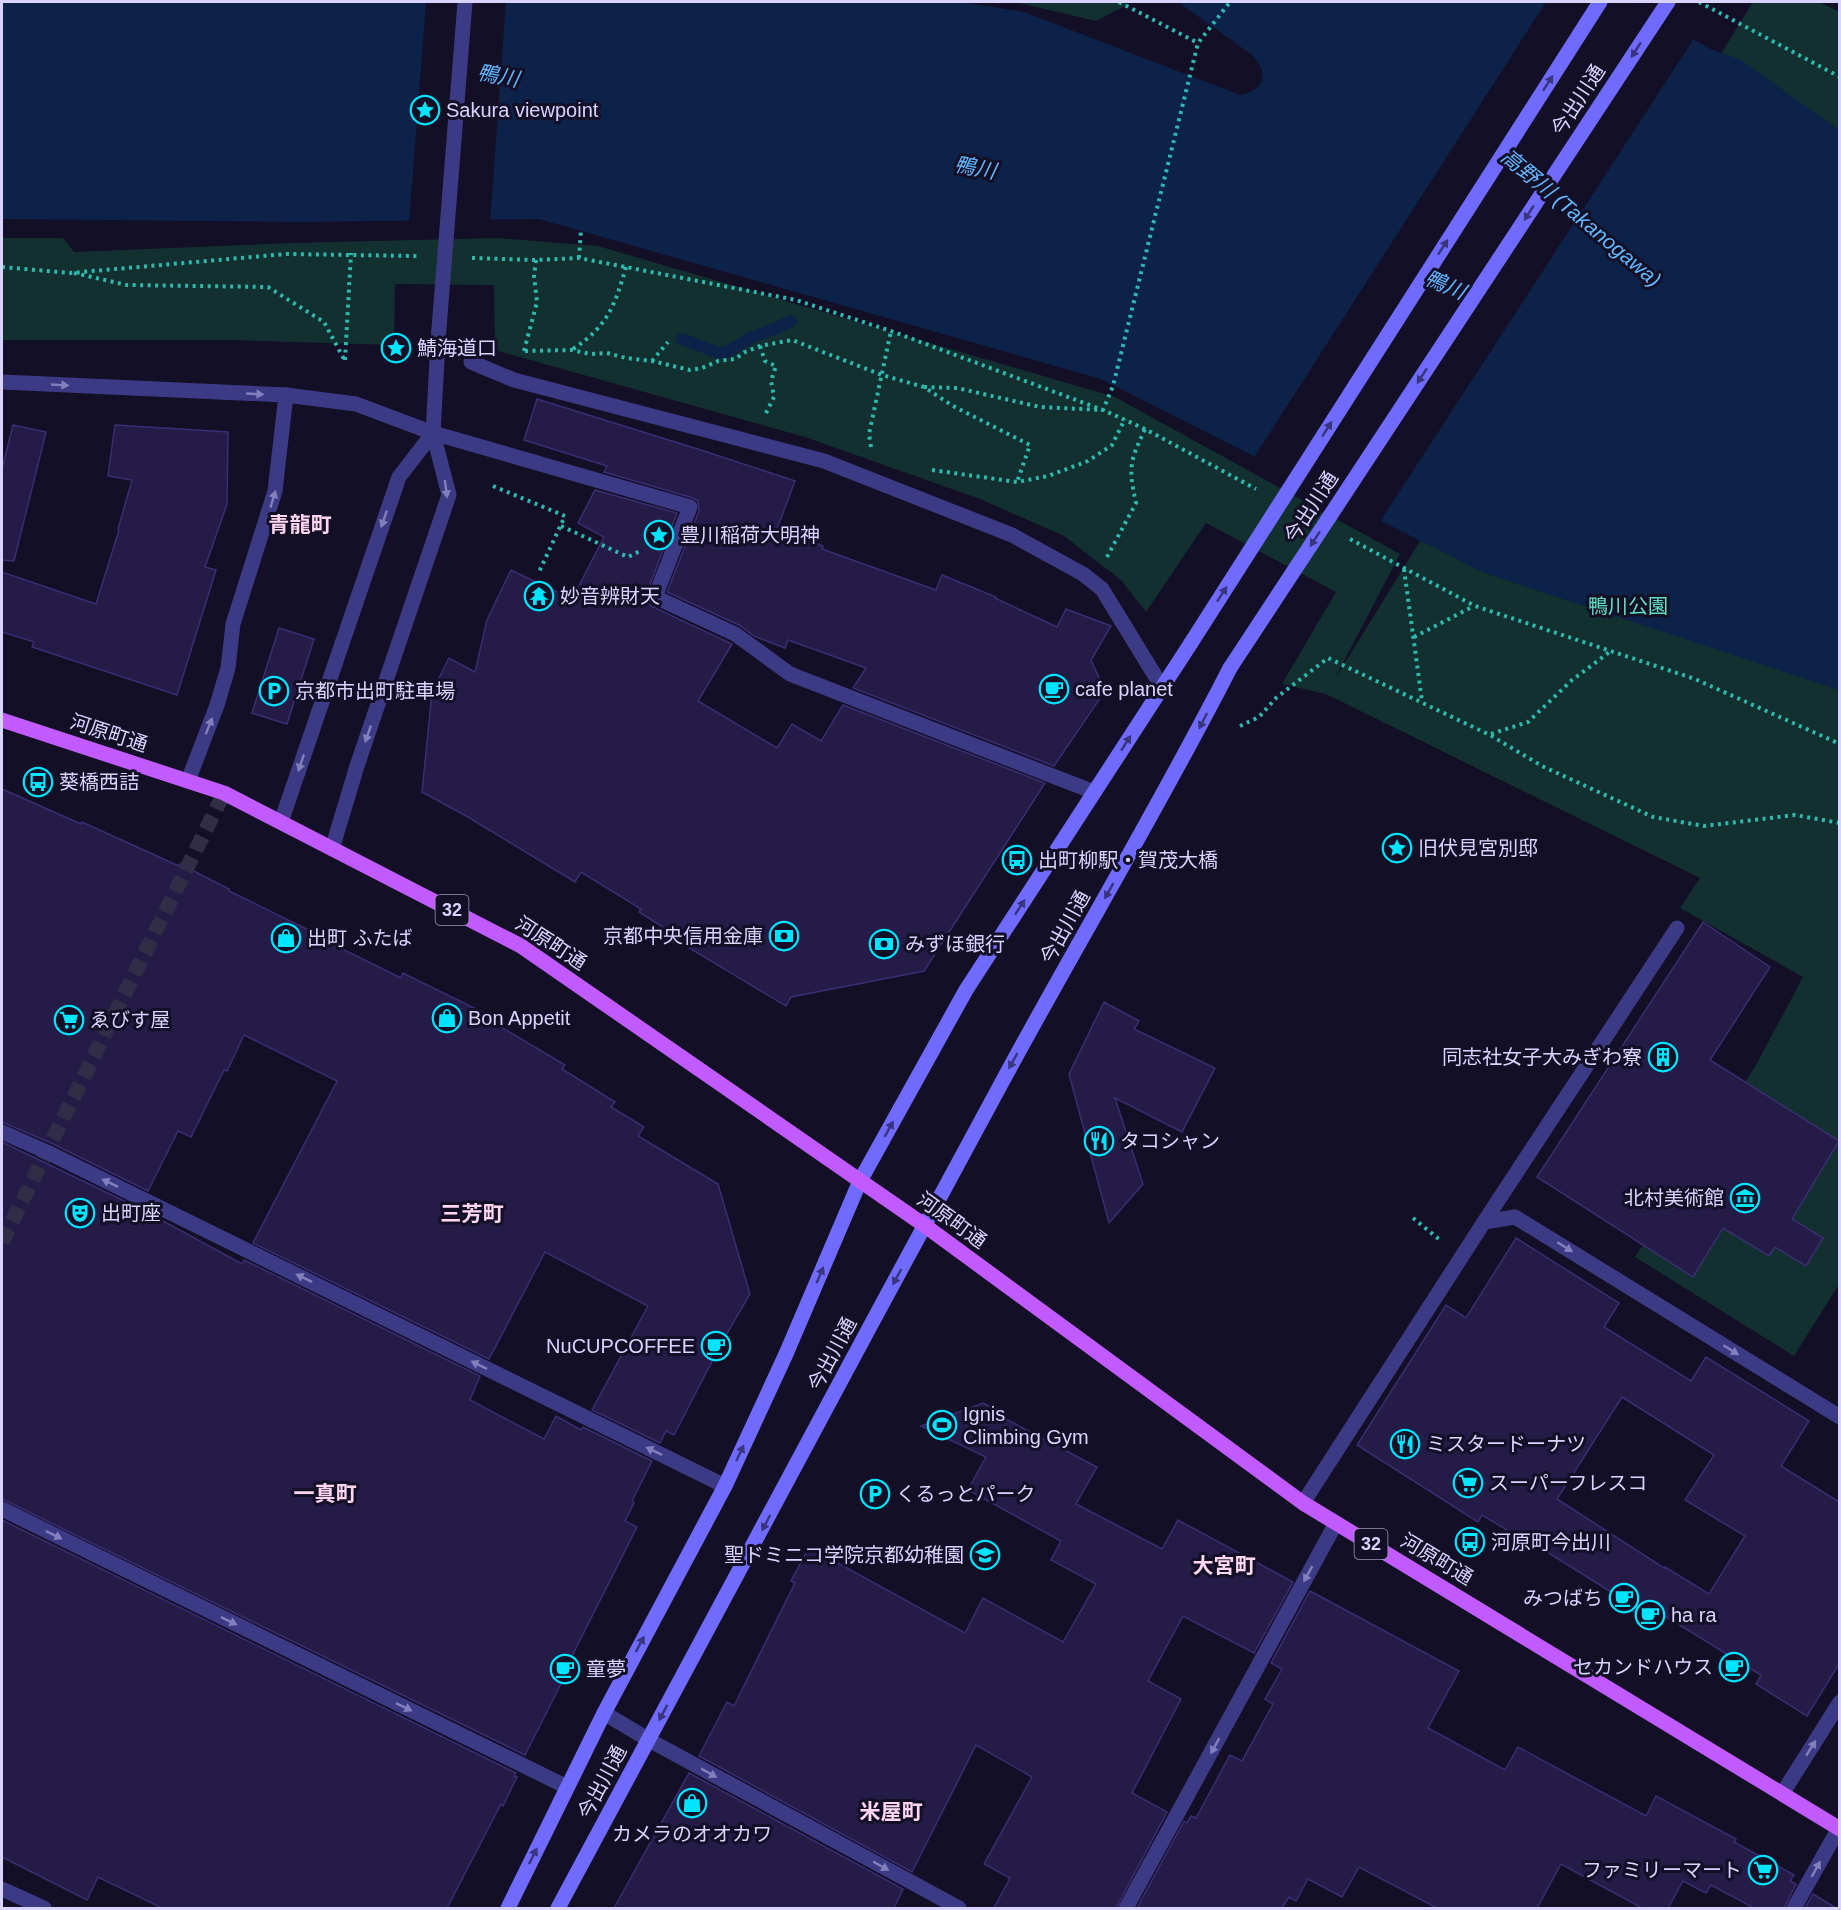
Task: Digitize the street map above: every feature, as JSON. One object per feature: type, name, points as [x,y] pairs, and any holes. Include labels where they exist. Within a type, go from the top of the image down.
[{"type":"main road","name":"今出川通","points":[[508,1908],[604,1713],[725,1486],[786,1354],[860,1180],[966,990],[1191,643],[1600,2]]},
{"type":"main road","name":"今出川通","points":[[558,1908],[924,1225],[1196,735],[1230,669],[1668,2]]},
{"type":"main road","name":"河原町通","points":[[2,720],[224,793],[522,946],[924,1225],[1303,1503],[1839,1829]]},
{"type":"street","points":[[332,849],[357,766],[449,495],[433,433],[438,341],[465,2]]},
{"type":"street","points":[[471,362],[514,380],[824,461],[1012,535],[1083,574],[1102,589],[1162,687]]},
{"type":"street","points":[[2,382],[286,395],[356,404],[433,433],[690,507],[655,597],[735,634],[790,674],[1094,792]]},
{"type":"street","points":[[188,781],[217,705],[228,668],[233,624],[275,490],[286,395]]},
{"type":"street","points":[[281,822],[399,477],[433,433]]},
{"type":"street","points":[[1303,1503],[1677,928]]},
{"type":"street","points":[[2,1132],[47,1152],[725,1486]]},
{"type":"street","points":[[1484,1222],[1515,1217],[1839,1417]]},
{"type":"street","points":[[2,1509],[567,1787]]},
{"type":"street","points":[[1126,1908],[1336,1523]]},
{"type":"street","points":[[1782,1794],[1839,1702]]},
{"type":"street","points":[[604,1713],[649,1740],[959,1908]]},
{"type":"street","points":[[1794,1908],[1839,1829]]},
{"type":"street","points":[[2,1888],[44,1908]]},
{"type":"path","points":[[1119,2],[1198,44]]},
{"type":"path","points":[[1103,410],[1113,386],[1198,44],[1230,2]]},
{"type":"path","points":[[1699,2],[1839,77]]},
{"type":"path","points":[[579,258],[581,230]]},
{"type":"path","points":[[2,267],[70,273],[127,285],[268,287],[324,322],[345,361],[351,253]]},
{"type":"path","points":[[70,273],[286,254],[351,253],[421,256]]},
{"type":"path","points":[[467,257],[536,260],[579,258],[796,300],[891,331],[1125,419],[1259,490]]},
{"type":"path","points":[[526,340],[537,302],[534,276],[536,260]]},
{"type":"path","points":[[572,350],[606,320],[615,303],[626,267]]},
{"type":"path","points":[[869,434],[891,331]]},
{"type":"path","points":[[524,351],[572,350],[590,354],[607,353],[690,370],[702,368],[717,361],[735,359],[760,346],[792,340],[882,375],[924,387],[957,388],[1040,407],[1103,410]]},
{"type":"path","points":[[652,361],[668,342]]},
{"type":"path","points":[[760,346],[765,361],[776,366],[771,381],[774,397],[763,419]]},
{"type":"path","points":[[924,387],[953,406],[1030,445],[1017,482]]},
{"type":"path","points":[[922,469],[1017,482],[1048,476],[1088,461],[1112,445],[1125,419]]},
{"type":"path","points":[[1093,582],[1136,503],[1131,478],[1132,456],[1145,429]]},
{"type":"path","points":[[493,486],[565,516],[539,572]]},
{"type":"path","points":[[561,526],[628,557],[649,546]]},
{"type":"path","points":[[1342,535],[1475,606],[1695,679],[1839,744]]},
{"type":"path","points":[[1404,568],[1422,702]]},
{"type":"path","points":[[1414,637],[1475,606]]},
{"type":"path","points":[[1490,735],[1528,722],[1572,680],[1611,651]]},
{"type":"path","points":[[1240,726],[1259,717],[1275,698],[1328,658],[1490,735],[1542,766],[1653,817],[1704,826],[1795,815],[1839,823]]},
{"type":"green space","points":[[1015,2],[1126,2],[1127,5],[1096,21]]},
{"type":"green space","name":"鴨川公園","points":[[1753,2],[1819,2],[1840,12],[1839,1284],[1794,1356],[1635,1257],[1756,1065],[1803,977],[1680,908],[1700,878],[1326,694],[1282,684],[1336,592],[1206,523],[1146,612],[1121,580],[1064,536],[980,499],[805,437],[495,350],[494,285],[395,284],[394,345],[232,340],[2,340],[2,238],[63,238],[74,252],[291,243],[497,238],[598,246],[1115,397],[1400,554],[1333,682]]},
{"type":"water","points":[[2,2],[963,2],[1024,12],[1240,95],[1249,93],[1260,85],[1263,74],[1257,62],[1252,55],[1178,2],[1629,2],[1710,49],[1741,60],[1839,130],[1839,690],[1484,573],[1101,379],[539,219],[302,222],[2,219]]},
{"type":"pier","points":[[426,2],[506,2],[490,223],[409,224]]},
{"type":"pier","points":[[1546,2],[1635,2],[1695,37],[1379,523],[1253,459]]},
{"type":"building","points":[[537,399],[795,481],[777,529],[823,546],[822,549],[936,590],[942,575],[996,597],[1057,627],[1066,609],[1111,626],[1091,660],[1105,691],[1054,766],[853,688],[866,668],[788,640],[785,648],[754,636],[739,625],[667,592],[699,511],[698,501],[604,472],[607,466],[524,440]]},
{"type":"building","points":[[13,425],[46,432],[14,561],[2,560],[2,469]]},
{"type":"building","points":[[115,425],[228,432],[227,504],[205,567],[216,570],[177,695],[32,647],[34,642],[2,632],[2,572],[96,604],[132,480],[108,476]]},
{"type":"building","points":[[595,490],[677,513],[645,598],[651,606],[732,644],[698,701],[777,748],[792,724],[821,741],[843,705],[1045,783],[924,971],[791,997],[786,1006],[663,932],[666,929],[639,912],[641,909],[581,872],[575,882],[422,792],[432,692],[449,658],[475,672],[487,620],[511,570],[572,599],[604,537],[578,523]]},
{"type":"building","points":[[279,628],[314,639],[287,724],[252,713]]},
{"type":"building","points":[[2,789],[179,866],[180,864],[401,978],[403,973],[482,1012],[503,1024],[501,1027],[565,1065],[562,1069],[615,1102],[611,1107],[644,1127],[638,1136],[718,1184],[750,1294],[722,1342],[674,1435],[666,1431],[660,1443],[592,1410],[648,1306],[545,1252],[489,1359],[253,1243],[337,1081],[244,1035],[191,1137],[178,1131],[148,1191],[51,1143],[2,1122]]},
{"type":"building","points":[[1703,922],[1770,967],[1710,1060],[1839,1141],[1792,1219],[1823,1238],[1806,1266],[1775,1247],[1769,1256],[1723,1228],[1693,1277],[1537,1177]]},
{"type":"building","points":[[1104,1002],[1139,1021],[1134,1029],[1215,1068],[1182,1132],[1115,1098],[1143,1184],[1109,1223],[1069,1074]]},
{"type":"building","points":[[2,1142],[141,1209],[242,1264],[244,1260],[480,1376],[470,1400],[544,1439],[556,1416],[581,1430],[583,1427],[652,1461],[632,1501],[634,1503],[625,1521],[637,1527],[525,1755],[2,1499]]},
{"type":"building","points":[[1516,1238],[1619,1303],[1604,1327],[1691,1381],[1706,1357],[1809,1421],[1781,1466],[1839,1502],[1839,1664],[1807,1716],[1756,1684],[1761,1675],[1665,1616],[1658,1627],[1613,1599],[1616,1595],[1531,1542],[1530,1544],[1482,1515],[1478,1522],[1357,1445],[1446,1305],[1466,1318]],"holes":[[[1622,1397],[1714,1455],[1685,1500],[1745,1536],[1709,1594],[1664,1568],[1557,1499]]]},
{"type":"building","points":[[983,1403],[1006,1415],[1004,1418],[1097,1467],[1076,1504],[1162,1549],[1178,1520],[1293,1582],[1254,1653],[1183,1616],[1148,1681],[1181,1699],[1132,1793],[1167,1812],[1116,1908],[994,1908],[1010,1878],[984,1864],[1032,1777],[976,1745],[912,1872],[699,1756],[727,1702],[734,1706],[795,1583],[791,1581],[809,1547],[965,1633],[983,1598],[1063,1642],[1096,1584],[1051,1560],[1061,1541],[968,1490],[986,1457],[921,1426]]},
{"type":"building","points":[[2,1520],[516,1773],[514,1776],[517,1777],[503,1806],[501,1804],[447,1908],[162,1908],[98,1877],[87,1900],[2,1857]]},
{"type":"building","points":[[1310,1591],[1459,1671],[1428,1728],[1505,1770],[1518,1747],[1646,1816],[1656,1796],[1736,1839],[1734,1842],[1794,1875],[1790,1881],[1796,1884],[1784,1908],[1754,1908],[1711,1885],[1706,1893],[1683,1881],[1668,1908],[1642,1908],[1561,1864],[1537,1908],[1437,1908],[1359,1867],[1342,1897],[1308,1879],[1296,1901],[1289,1897],[1282,1908],[1137,1908],[1184,1821],[1187,1823],[1191,1816],[1196,1818],[1230,1755],[1242,1761],[1273,1704],[1265,1699],[1282,1669],[1271,1663]]},
{"type":"building","points":[[689,1773],[903,1889],[894,1908],[614,1908]]},
{"type":"building","points":[[1813,1894],[1836,1908],[1805,1908]]},
{"type":"waterway","points":[[682,339],[719,353],[727,352],[752,337],[791,321]]},
{"type":"tunnel","points":[[2,1242],[224,793]]},
{"type":"place","name":"Sakura viewpoint","points":[[425,110]]},
{"type":"place","name":"鯖海道口","points":[[396,348]]},
{"type":"place","name":"豊川稲荷大明神","points":[[659,535]]},
{"type":"place","name":"妙音辨財天","points":[[539,596]]},
{"type":"place","name":"cafe planet","points":[[1054,689]]},
{"type":"place","name":"京都市出町駐車場","points":[[274,691]]},
{"type":"place","name":"葵橋西詰","points":[[38,782]]},
{"type":"place","name":"旧伏見宮別邸","points":[[1397,848]]},
{"type":"place","name":"出町柳駅・賀茂大橋","points":[[1017,860]]},
{"type":"place","name":"京都中央信用金庫","points":[[784,936]]},
{"type":"place","name":"出町 ふたば","points":[[286,938]]},
{"type":"place","name":"みずほ銀行","points":[[884,944]]},
{"type":"place","name":"Bon Appetit","points":[[447,1018]]},
{"type":"place","name":"ゑびす屋","points":[[69,1020]]},
{"type":"place","name":"同志社女子大みぎわ寮","points":[[1663,1057]]},
{"type":"place","name":"タコシャン","points":[[1099,1141]]},
{"type":"place","name":"北村美術館","points":[[1745,1198]]},
{"type":"place","name":"出町座","points":[[80,1213]]},
{"type":"place","name":"NuCUPCOFFEE","points":[[716,1346]]},
{"type":"place","name":"Ignis Climbing Gym","points":[[942,1425]]},
{"type":"place","name":"ミスタードーナツ","points":[[1405,1444]]},
{"type":"place","name":"スーパーフレスコ","points":[[1468,1483]]},
{"type":"place","name":"くるっとパーク","points":[[875,1494]]},
{"type":"place","name":"河原町今出川","points":[[1470,1542]]},
{"type":"place","name":"聖ドミニコ学院京都幼稚園","points":[[985,1555]]},
{"type":"place","name":"みつばち","points":[[1624,1598]]},
{"type":"place","name":"ha ra","points":[[1650,1615]]},
{"type":"place","name":"セカンドハウス","points":[[1734,1667]]},
{"type":"place","name":"童夢","points":[[565,1669]]},
{"type":"place","name":"カメラのオオカワ","points":[[692,1803]]},
{"type":"place","name":"ファミリーマート","points":[[1763,1870]]},
{"type":"district","name":"青龍町","points":[[300,525]]},
{"type":"district","name":"三芳町","points":[[472,1214]]},
{"type":"district","name":"一真町","points":[[325,1494]]},
{"type":"district","name":"大宮町","points":[[1224,1566]]},
{"type":"district","name":"米屋町","points":[[891,1812]]},
{"type":"water label","name":"鴨川","points":[[498,76]]},
{"type":"water label","name":"鴨川","points":[[975,168]]},
{"type":"water label","name":"高野川 (Takanogawa)","points":[[1581,218]]},
{"type":"water label","name":"鴨川","points":[[1445,285]]}]
